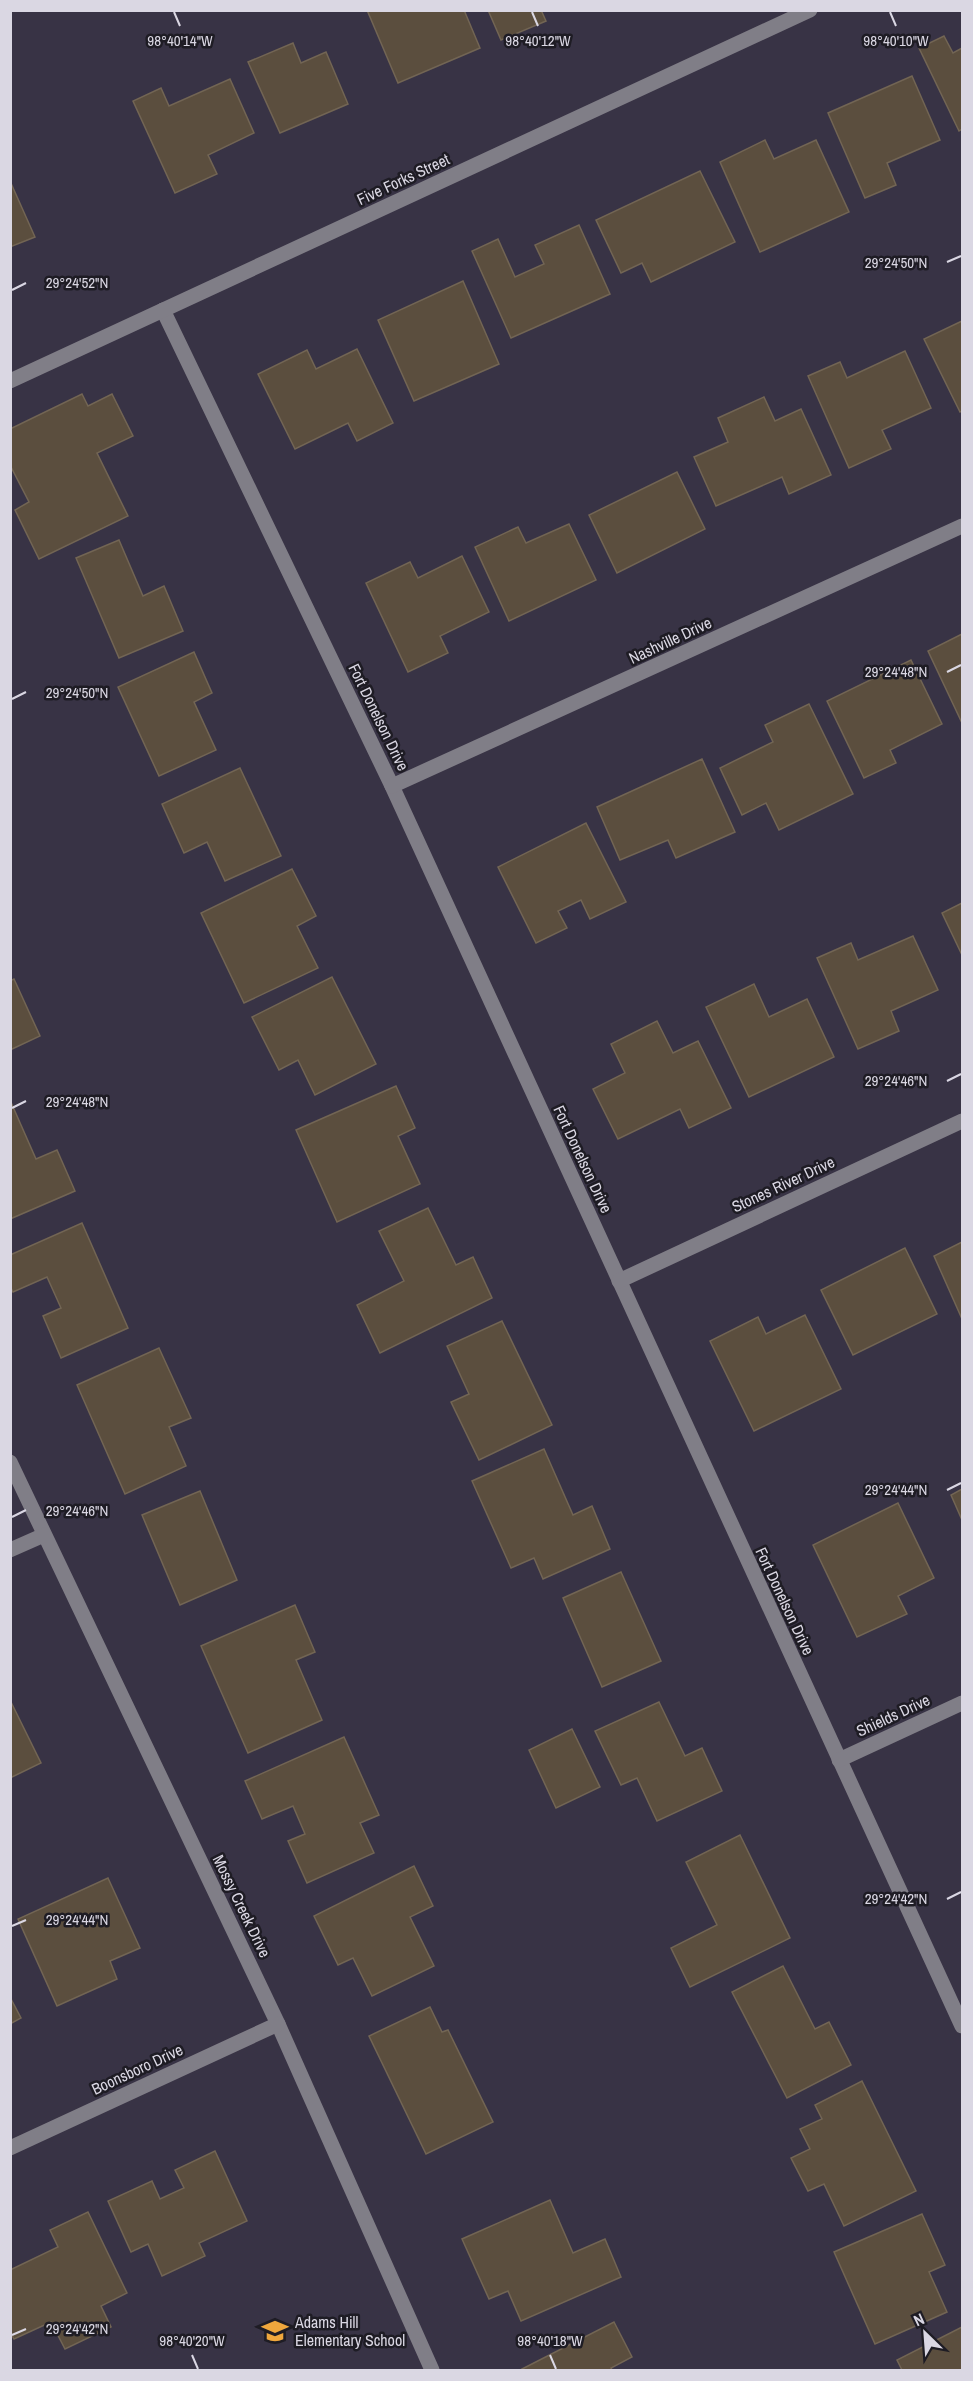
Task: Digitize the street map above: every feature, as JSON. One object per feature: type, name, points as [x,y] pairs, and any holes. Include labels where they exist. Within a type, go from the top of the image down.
[{"type":"street","name":"Five Forks Street","points":[[10,381],[810,10]]},
{"type":"street","name":"Fort Donelson Drive","points":[[163,310],[392,786],[963,2026]]},
{"type":"street","name":"Nashville Drive","points":[[392,786],[963,526]]},
{"type":"street","name":"Stones River Drive","points":[[619,1281],[963,1121]]},
{"type":"street","name":"Mossy Creek Drive","points":[[10,1462],[278,2024],[432,2370]]},
{"type":"street","points":[[10,1551],[45,1535]]},
{"type":"street","name":"Shields Drive","points":[[839,1760],[963,1703]]},
{"type":"street","name":"Boonsboro Drive","points":[[10,2148],[278,2024]]},
{"type":"building","points":[[367,10],[464,10],[480,48],[398,83]]},
{"type":"building","points":[[488,10],[541,10],[546,21],[501,40]]},
{"type":"building","points":[[944,36],[953,53],[962,48],[962,129],[959,131],[919,48]]},
{"type":"building","points":[[293,43],[301,63],[326,52],[348,104],[280,133],[248,62]]},
{"type":"building","points":[[912,76],[940,140],[887,163],[896,185],[865,198],[828,113]]},
{"type":"building","points":[[230,79],[254,133],[208,155],[217,174],[175,193],[133,101],[161,88],[169,106]]},
{"type":"building","points":[[765,140],[774,159],[816,140],[849,212],[760,252],[720,162]]},
{"type":"building","points":[[700,171],[735,242],[651,282],[642,263],[621,273],[596,220]]},
{"type":"building","points":[[10,181],[35,237],[10,247]]},
{"type":"building","points":[[579,225],[610,294],[511,338],[472,251],[498,239],[515,277],[544,264],[535,245]]},
{"type":"building","points":[[463,281],[499,364],[414,401],[378,320]]},
{"type":"building","points":[[962,321],[962,411],[960,412],[924,339]]},
{"type":"building","points":[[357,349],[393,423],[357,441],[348,423],[295,449],[258,374],[307,350],[316,369]]},
{"type":"building","points":[[905,351],[931,408],[882,430],[891,449],[849,468],[808,376],[840,362],[847,378]]},
{"type":"building","points":[[82,394],[88,406],[112,394],[133,436],[97,453],[128,516],[39,559],[15,510],[29,502],[10,465],[10,429]]},
{"type":"building","points":[[764,397],[775,421],[801,409],[831,475],[789,494],[782,477],[716,506],[694,457],[728,442],[718,418]]},
{"type":"building","points":[[677,472],[705,529],[617,573],[589,515]]},
{"type":"building","points":[[569,524],[596,580],[509,621],[475,547],[518,527],[526,543]]},
{"type":"building","points":[[119,540],[143,596],[164,586],[183,631],[119,658],[76,558]]},
{"type":"building","points":[[462,556],[489,612],[440,636],[448,653],[408,672],[366,583],[410,562],[418,578]]},
{"type":"building","points":[[962,634],[962,723],[928,651]]},
{"type":"building","points":[[194,652],[212,693],[194,702],[216,750],[159,776],[118,687]]},
{"type":"building","points":[[911,660],[942,724],[890,750],[896,763],[864,778],[827,701]]},
{"type":"building","points":[[809,704],[853,794],[779,830],[766,803],[742,815],[720,768],[773,742],[765,725]]},
{"type":"building","points":[[702,759],[735,832],[676,858],[668,840],[620,860],[597,807]]},
{"type":"building","points":[[240,768],[281,856],[225,881],[207,842],[184,853],[162,804]]},
{"type":"building","points":[[586,823],[626,902],[590,919],[581,900],[558,911],[567,928],[536,943],[498,867]]},
{"type":"building","points":[[292,869],[316,916],[297,926],[318,968],[244,1003],[201,913]]},
{"type":"building","points":[[962,903],[962,955],[942,913]]},
{"type":"building","points":[[913,936],[938,990],[891,1011],[899,1031],[858,1049],[817,958],[851,943],[858,960]]},
{"type":"building","points":[[332,977],[376,1064],[315,1095],[298,1060],[279,1070],[252,1017]]},
{"type":"building","points":[[14,979],[40,1036],[10,1050],[10,981]]},
{"type":"building","points":[[754,984],[769,1017],[807,999],[834,1057],[749,1097],[706,1007]]},
{"type":"building","points":[[657,1021],[673,1053],[698,1041],[731,1108],[689,1128],[680,1109],[618,1139],[593,1089],[625,1073],[611,1044]]},
{"type":"building","points":[[396,1086],[415,1128],[398,1136],[420,1184],[337,1222],[296,1130]]},
{"type":"building","points":[[10,1100],[36,1159],[57,1150],[75,1191],[10,1219]]},
{"type":"building","points":[[428,1208],[456,1265],[473,1257],[492,1298],[380,1353],[357,1305],[404,1281],[379,1231]]},
{"type":"building","points":[[82,1223],[128,1328],[61,1358],[43,1316],[61,1308],[47,1277],[13,1292],[10,1286],[10,1255]]},
{"type":"building","points":[[962,1242],[962,1319],[934,1256]]},
{"type":"building","points":[[905,1248],[937,1314],[853,1355],[821,1290]]},
{"type":"building","points":[[805,1315],[841,1389],[754,1431],[710,1341],[758,1317],[766,1334]]},
{"type":"building","points":[[502,1321],[552,1425],[479,1460],[451,1402],[469,1394],[447,1346]]},
{"type":"building","points":[[159,1348],[191,1418],[169,1427],[186,1466],[125,1494],[77,1385]]},
{"type":"building","points":[[544,1449],[573,1515],[592,1506],[610,1549],[543,1579],[534,1558],[511,1568],[472,1481]]},
{"type":"building","points":[[962,1489],[962,1520],[951,1495]]},
{"type":"building","points":[[200,1491],[237,1580],[180,1605],[142,1515]]},
{"type":"building","points":[[898,1503],[934,1578],[898,1596],[907,1614],[857,1637],[813,1545]]},
{"type":"building","points":[[621,1572],[661,1661],[602,1687],[563,1598]]},
{"type":"building","points":[[295,1605],[315,1652],[296,1660],[322,1720],[248,1753],[201,1646]]},
{"type":"building","points":[[10,1700],[41,1763],[10,1778]]},
{"type":"building","points":[[659,1702],[685,1756],[702,1748],[722,1791],[657,1821],[637,1778],[621,1785],[595,1731]]},
{"type":"building","points":[[572,1729],[600,1787],[556,1808],[529,1750]]},
{"type":"building","points":[[344,1737],[379,1815],[360,1823],[374,1853],[307,1883],[288,1841],[305,1834],[293,1806],[262,1819],[245,1781]]},
{"type":"building","points":[[740,1835],[790,1938],[690,1987],[671,1948],[717,1925],[686,1862]]},
{"type":"building","points":[[414,1866],[433,1906],[410,1917],[434,1966],[372,1996],[353,1958],[338,1965],[314,1916]]},
{"type":"building","points":[[108,1878],[140,1948],[110,1961],[117,1979],[57,2006],[18,1919]]},
{"type":"building","points":[[783,1966],[815,2029],[829,2022],[851,2065],[787,2098],[732,1992]]},
{"type":"building","points":[[10,1997],[21,2018],[10,2024]]},
{"type":"building","points":[[430,2007],[442,2032],[448,2030],[493,2122],[426,2154],[369,2036]]},
{"type":"building","points":[[862,2081],[916,2191],[844,2226],[824,2184],[808,2191],[791,2158],[810,2149],[800,2129],[822,2119],[815,2105]]},
{"type":"building","points":[[215,2151],[247,2221],[199,2243],[205,2256],[162,2276],[148,2244],[131,2252],[108,2201],[152,2181],[160,2199],[184,2188],[175,2170]]},
{"type":"building","points":[[550,2200],[573,2253],[605,2239],[621,2277],[521,2321],[508,2291],[489,2299],[462,2239]]},
{"type":"building","points":[[88,2212],[127,2293],[101,2306],[111,2327],[65,2349],[51,2322],[14,2339],[10,2332],[10,2270],[58,2247],[50,2230]]},
{"type":"building","points":[[922,2214],[945,2265],[929,2272],[947,2312],[875,2344],[834,2252]]},
{"type":"building","points":[[614,2322],[632,2357],[611,2368],[612,2370],[522,2369]]},
{"type":"building","points":[[962,2327],[962,2370],[902,2370],[897,2360]]},
{"type":"place","name":"Adams Hill Elementary School","points":[[275,2331]]}]
